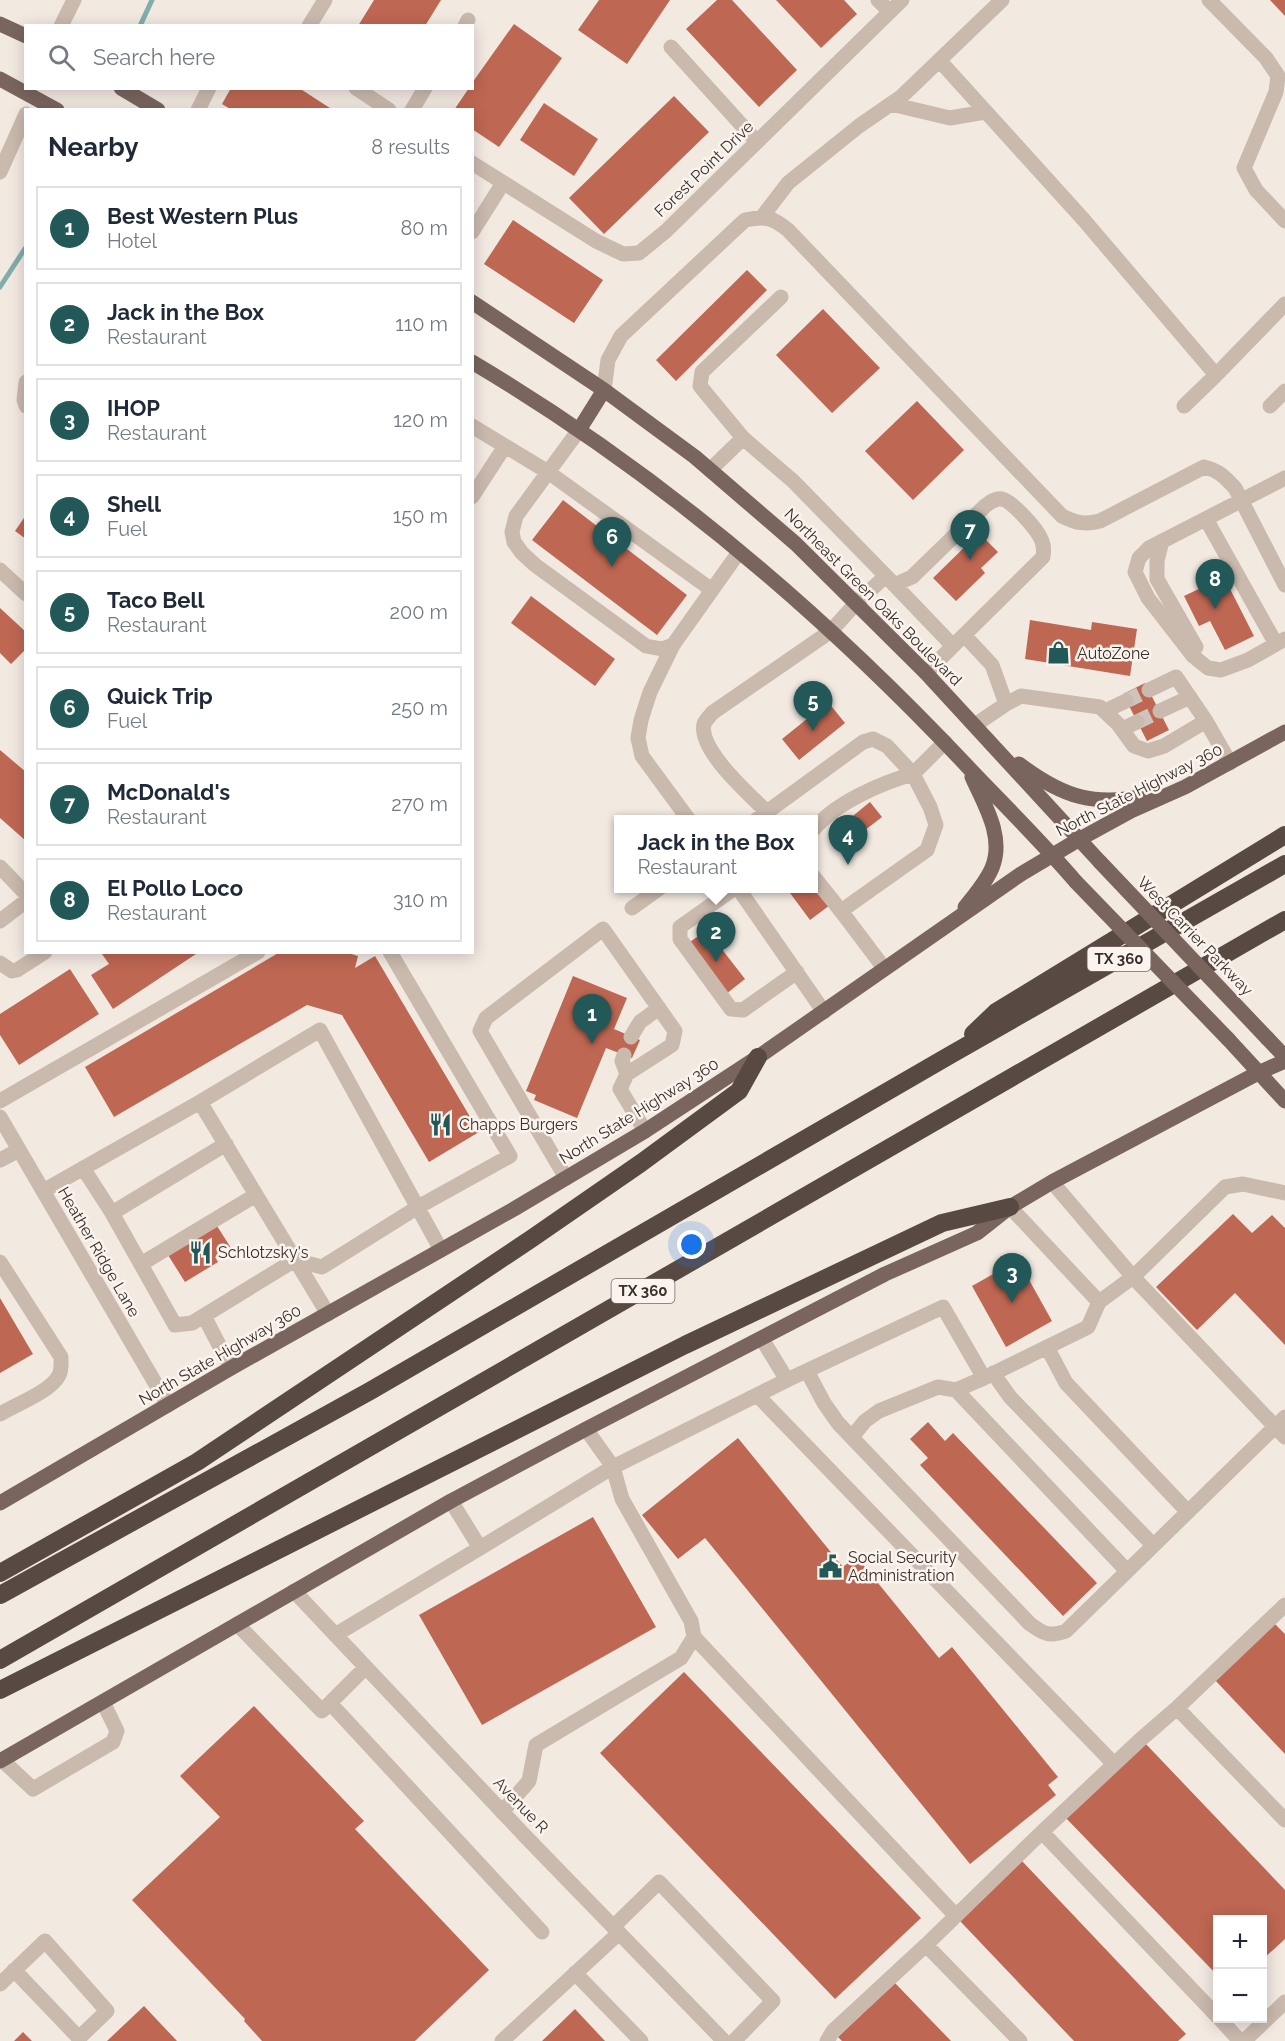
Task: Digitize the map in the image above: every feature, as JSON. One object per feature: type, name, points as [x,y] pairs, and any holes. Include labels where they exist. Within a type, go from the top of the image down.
[{"type":"highway","points":[[952,1054],[996,1012],[1285,835]]},
{"type":"highway","name":"TX 360","points":[[0,1595],[380,1385],[1285,864]]},
{"type":"highway","name":"TX 360","points":[[0,1659],[1285,920]]},
{"type":"highway","points":[[0,1572],[197,1462],[522,1245],[641,1163],[739,1090],[758,1057]]},
{"type":"highway","points":[[0,1689],[706,1335],[942,1223],[1010,1207]]},
{"type":"main road","points":[[0,24],[24,35]]},
{"type":"main road","points":[[0,79],[53,108]]},
{"type":"main road","points":[[124,90],[155,108]]},
{"type":"main road","name":"Northeast Green Oaks Boulevard","points":[[474,303],[604,390],[710,470],[796,544],[926,673],[1078,840]]},
{"type":"main road","points":[[474,363],[521,391],[653,483],[739,552],[861,657],[1053,855],[1285,1101]]},
{"type":"main road","points":[[579,430],[604,390]]},
{"type":"main road","name":"North State Highway 360","points":[[0,1503],[231,1368],[566,1179],[645,1131],[824,1012],[1021,874],[1131,811],[1185,787],[1285,732]]},
{"type":"main road","points":[[992,743],[1038,778],[1061,792],[1088,799],[1124,801],[1185,787]]},
{"type":"main road","points":[[958,917],[993,867],[996,850],[994,826],[967,766]]},
{"type":"main road","name":"West Carrier Parkway","points":[[1078,840],[1285,1059]]},
{"type":"main road","points":[[1,1761],[451,1501],[885,1274],[977,1233],[1010,1207],[1052,1182],[1285,1059]]},
{"type":"street","points":[[62,24],[74,0]]},
{"type":"street","points":[[310,24],[325,0]]},
{"type":"street","points":[[878,0],[890,12]]},
{"type":"street","name":"Forest Point Drive","points":[[476,165],[596,241],[623,254],[639,253],[666,231],[902,0]]},
{"type":"street","points":[[762,217],[788,183],[859,126],[901,97],[1002,0]]},
{"type":"street","points":[[1209,0],[1266,58],[1278,76],[1276,92],[1244,168],[1256,190],[1285,221]]},
{"type":"street","points":[[672,47],[757,142]]},
{"type":"street","points":[[939,60],[1083,219],[1216,375]]},
{"type":"street","points":[[199,108],[208,90]]},
{"type":"street","points":[[359,90],[386,108]]},
{"type":"street","points":[[413,108],[424,90]]},
{"type":"street","points":[[891,104],[950,118],[986,112]]},
{"type":"street","points":[[0,172],[24,118]]},
{"type":"street","points":[[474,229],[503,183]]},
{"type":"street","points":[[604,390],[608,361],[621,336],[745,220],[762,217],[776,220],[1062,516],[1076,523],[1089,524],[1100,521],[1204,467],[1223,475],[1235,488],[1285,585]]},
{"type":"street","points":[[781,297],[702,372],[700,386],[742,438],[794,482],[953,646]]},
{"type":"street","points":[[1184,406],[1285,304]]},
{"type":"street","points":[[1270,406],[1285,392]]},
{"type":"street","points":[[474,427],[548,472],[712,590]]},
{"type":"street","points":[[579,430],[516,516],[512,532],[514,542],[535,565],[646,646],[662,649],[672,645]]},
{"type":"street","points":[[710,470],[742,438]]},
{"type":"street","points":[[474,494],[506,446]]},
{"type":"street","points":[[1206,519],[1281,642],[1248,660],[1215,669],[1192,656],[1148,598],[1135,572],[1139,558],[1149,548],[1285,478]]},
{"type":"street","points":[[761,815],[718,761],[705,739],[704,724],[712,713],[831,631],[857,602],[890,581],[912,577],[985,506],[995,500],[1001,499],[1009,502],[1034,528],[1042,540],[1044,557],[926,673]]},
{"type":"street","points":[[1162,542],[1157,561],[1157,579],[1215,669]]},
{"type":"street","points":[[686,815],[642,756],[638,738],[640,720],[672,645],[739,552]]},
{"type":"street","points":[[0,570],[24,592]]},
{"type":"street","points":[[964,635],[992,665],[1006,704]]},
{"type":"street","points":[[1149,690],[1176,677],[1206,721],[1230,763]]},
{"type":"street","points":[[975,725],[1021,696],[1100,707],[1122,729],[1134,746],[1148,751],[1164,746],[1206,721]]},
{"type":"street","points":[[1160,711],[1190,697]]},
{"type":"street","points":[[1105,711],[1126,701]]},
{"type":"street","points":[[1122,729],[1137,722]]},
{"type":"street","points":[[763,815],[863,742],[873,739],[886,746],[913,774],[930,807],[936,825],[927,850],[842,911]]},
{"type":"street","points":[[818,824],[848,803],[886,781],[913,774],[945,742]]},
{"type":"street","points":[[0,867],[24,892]]},
{"type":"street","points":[[818,882],[884,968]]},
{"type":"street","points":[[632,908],[653,893]]},
{"type":"street","points":[[729,893],[680,927],[680,939],[731,1009],[743,1010],[797,972]]},
{"type":"street","points":[[740,893],[824,1012]]},
{"type":"street","points":[[0,921],[24,903]]},
{"type":"street","points":[[566,1179],[480,1031],[486,1018],[603,929],[675,1031],[672,1045],[627,1074],[620,1089],[645,1131]]},
{"type":"street","points":[[0,963],[12,970],[17,970],[42,954]]},
{"type":"street","points":[[0,1101],[255,954]]},
{"type":"street","points":[[83,1168],[112,1213],[175,1325],[192,1323],[295,1260],[322,1267],[418,1207],[510,1156],[391,954]]},
{"type":"street","points":[[631,1036],[640,1022],[659,1008]]},
{"type":"street","points":[[43,1191],[201,1102],[320,1030],[441,1250]]},
{"type":"street","points":[[624,1055],[622,1061],[627,1074]]},
{"type":"street","points":[[201,1102],[328,1314]]},
{"type":"street","name":"Heather Ridge Lane","points":[[2,1124],[168,1405]]},
{"type":"street","points":[[112,1213],[226,1144]]},
{"type":"street","points":[[0,1160],[19,1150]]},
{"type":"street","points":[[807,1371],[838,1423],[1030,1624],[1044,1634],[1055,1635],[1066,1631],[1153,1545],[1282,1427],[1133,1277],[1052,1182]]},
{"type":"street","points":[[852,1437],[865,1421],[879,1411],[938,1387],[956,1390],[1088,1327],[1099,1302],[1133,1277],[1225,1187],[1243,1184],[1285,1193]]},
{"type":"street","points":[[141,1264],[256,1195]]},
{"type":"street","points":[[1010,1207],[1099,1302]]},
{"type":"street","points":[[0,1262],[61,1357],[62,1367],[58,1377],[49,1387],[0,1414]]},
{"type":"street","points":[[335,1635],[614,1467],[787,1380],[943,1307],[988,1376],[1153,1545]]},
{"type":"street","points":[[204,1316],[231,1368]]},
{"type":"street","points":[[762,1339],[787,1380]]},
{"type":"street","points":[[1047,1347],[1066,1383],[1188,1512]]},
{"type":"street","points":[[956,1390],[1127,1571]]},
{"type":"street","points":[[757,1395],[1114,1764]]},
{"type":"street","points":[[586,1429],[614,1467],[622,1499],[691,1621],[694,1637],[956,1916]]},
{"type":"street","points":[[451,1501],[480,1548]]},
{"type":"street","name":"Avenue R","points":[[294,1591],[502,1812],[724,2041]]},
{"type":"street","points":[[827,2041],[833,2031],[926,1945],[1042,1832],[1285,1605]]},
{"type":"street","points":[[237,1624],[321,1712],[366,1667]]},
{"type":"street","points":[[502,1812],[529,1781],[536,1745],[681,1658],[694,1637]]},
{"type":"street","points":[[1,1761],[33,1789],[113,1742],[117,1731],[104,1702]]},
{"type":"street","points":[[330,1703],[542,1932]]},
{"type":"street","points":[[1177,1708],[1285,1820]]},
{"type":"street","points":[[1042,1832],[1213,2013]]},
{"type":"street","points":[[502,2041],[575,1973],[659,1882],[773,2001],[734,2041]]},
{"type":"street","points":[[0,1984],[14,1970],[45,1941],[107,2011],[79,2038],[14,1970]]},
{"type":"street","points":[[926,1945],[1020,2041]]},
{"type":"street","points":[[575,1973],[641,2041]]},
{"type":"street","points":[[1223,2023],[1242,2041],[1285,2002]]},
{"type":"building","points":[[374,0],[441,0],[426,24],[359,24]]},
{"type":"building","points":[[599,0],[670,0],[627,64],[578,30]]},
{"type":"building","points":[[717,0],[732,0],[797,70],[759,107],[686,29]]},
{"type":"building","points":[[776,0],[844,0],[857,14],[821,48]]},
{"type":"building","points":[[1270,0],[1285,0],[1285,16]]},
{"type":"building","points":[[514,24],[562,58],[499,147],[474,130],[474,108],[455,108],[468,90],[474,90],[474,80]]},
{"type":"building","points":[[230,90],[302,90],[330,108],[229,108],[222,104]]},
{"type":"building","points":[[674,96],[709,132],[604,234],[569,198]]},
{"type":"building","points":[[544,103],[598,139],[574,176],[520,140]]},
{"type":"building","points":[[513,220],[603,280],[574,323],[484,264]]},
{"type":"building","points":[[747,270],[767,290],[676,381],[656,360]]},
{"type":"building","points":[[823,309],[880,368],[832,413],[776,355]]},
{"type":"building","points":[[917,401],[964,450],[913,500],[865,451]]},
{"type":"building","points":[[563,500],[687,595],[657,635],[532,540]]},
{"type":"building","points":[[24,518],[24,538],[15,531]]},
{"type":"building","points":[[979,533],[998,552],[981,568],[985,573],[956,601],[933,578]]},
{"type":"building","points":[[1224,577],[1254,636],[1225,650],[1210,621],[1199,626],[1184,596]]},
{"type":"building","points":[[531,596],[615,659],[595,686],[511,623]]},
{"type":"building","points":[[0,608],[24,630],[24,651],[11,664],[0,653]]},
{"type":"building","points":[[1030,620],[1091,630],[1092,622],[1137,629],[1130,676],[1025,659]]},
{"type":"building","points":[[1145,683],[1169,730],[1147,741],[1123,694]]},
{"type":"building","points":[[828,702],[845,723],[799,760],[782,739]]},
{"type":"building","points":[[0,750],[24,770],[24,839],[0,818]]},
{"type":"building","points":[[870,802],[882,817],[860,834],[849,819]]},
{"type":"building","points":[[790,893],[818,893],[830,905],[810,920]]},
{"type":"building","points":[[707,930],[745,979],[726,994],[687,944]]},
{"type":"building","points":[[102,954],[196,954],[113,1009],[91,975],[109,964]]},
{"type":"building","points":[[277,954],[352,954],[358,956],[355,968],[375,956],[479,1132],[429,1162],[342,1015],[307,1005],[114,1117],[85,1067]]},
{"type":"building","points":[[70,969],[99,1014],[19,1065],[0,1035],[0,1014]]},
{"type":"building","points":[[573,976],[627,998],[614,1029],[640,1040],[632,1058],[606,1048],[577,1118],[534,1100],[536,1095],[526,1091]]},
{"type":"building","points":[[1233,1214],[1252,1233],[1272,1215],[1285,1228],[1285,1345],[1235,1293],[1197,1330],[1156,1287]]},
{"type":"building","name":"Schlotzsky's","points":[[217,1226],[231,1248],[215,1257],[218,1262],[185,1282],[168,1255]]},
{"type":"building","points":[[1018,1260],[1052,1321],[1006,1347],[972,1286]]},
{"type":"building","points":[[0,1298],[33,1354],[0,1373]]},
{"type":"building","points":[[928,1422],[945,1441],[953,1433],[1097,1583],[1063,1616],[920,1465],[928,1458],[910,1439]]},
{"type":"building","points":[[738,1438],[843,1567],[856,1556],[939,1658],[952,1647],[1058,1777],[1048,1785],[1056,1795],[970,1864],[705,1538],[678,1559],[642,1515]]},
{"type":"building","points":[[593,1517],[656,1627],[482,1725],[419,1615]]},
{"type":"building","points":[[1272,1621],[1285,1634],[1285,1754],[1213,1678]]},
{"type":"building","points":[[684,1672],[921,1918],[835,1999],[600,1753]]},
{"type":"building","points":[[254,1706],[364,1821],[355,1829],[489,1970],[415,2041],[262,2041],[244,2021],[245,2019],[132,1900],[220,1817],[180,1776]]},
{"type":"building","points":[[1144,1742],[1285,1890],[1285,1939],[1267,1955],[1267,1915],[1213,1915],[1213,1971],[1065,1817]]},
{"type":"building","points":[[1022,1861],[1186,2034],[1178,2041],[1074,2041],[960,1921]]},
{"type":"building","points":[[895,1983],[951,2041],[842,2041],[838,2037]]},
{"type":"building","points":[[144,2006],[177,2041],[107,2041]]},
{"type":"building","points":[[575,2009],[605,2041],[542,2041]]},
{"type":"building","points":[[23,2032],[32,2041],[14,2041]]},
{"type":"waterway","points":[[141,24],[152,0]]},
{"type":"waterway","points":[[0,287],[24,250]]},
{"type":"tunnel","points":[[1126,701],[1149,690]]},
{"type":"tunnel","points":[[1137,722],[1160,711]]},
{"type":"place","name":"McDonald's","points":[[970,560]]},
{"type":"place","name":"Quick Trip","points":[[612,567]]},
{"type":"place","name":"El Pollo Loco","points":[[1215,609]]},
{"type":"place","name":"AutoZone","points":[[1059,653]]},
{"type":"place","name":"Taco Bell","points":[[813,731]]},
{"type":"place","name":"Shell","points":[[848,865]]},
{"type":"place","name":"Jack in the Box","points":[[716,962]]},
{"type":"place","name":"Best Western Plus","points":[[592,1044]]},
{"type":"place","name":"Chapps Burgers","points":[[441,1124]]},
{"type":"place","name":"Schlotzsky's","points":[[200,1252]]},
{"type":"place","name":"IHOP","points":[[1012,1303]]},
{"type":"place","name":"Social Security Administration","points":[[830,1566]]}]
